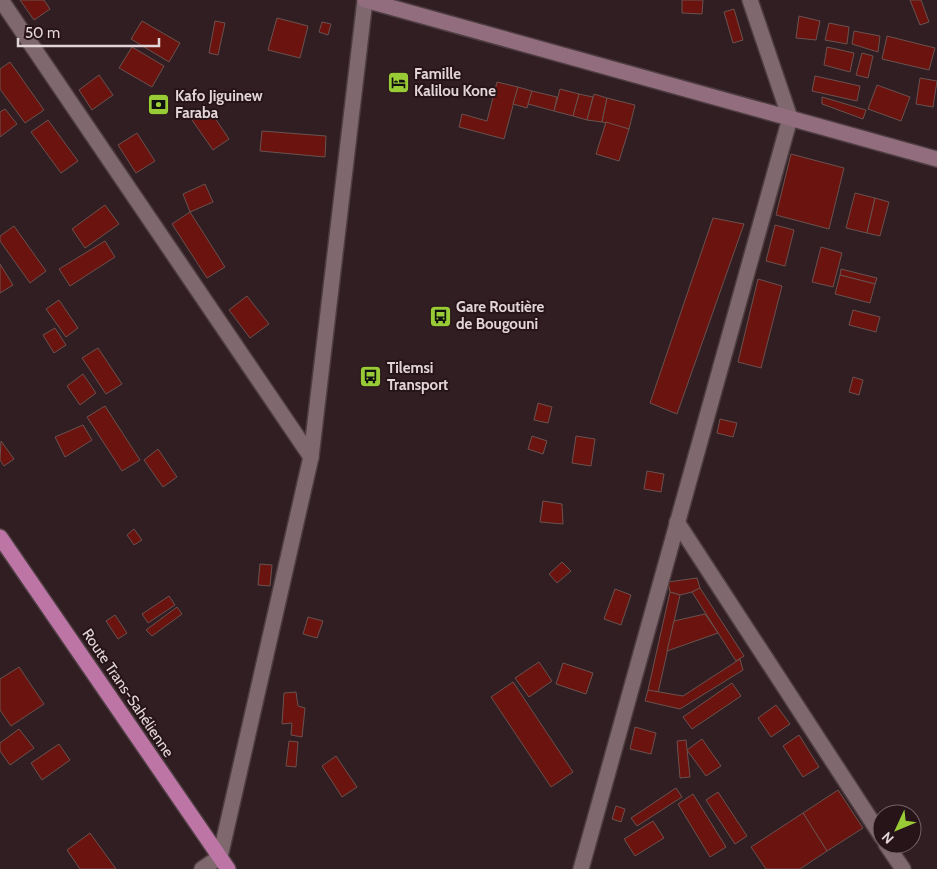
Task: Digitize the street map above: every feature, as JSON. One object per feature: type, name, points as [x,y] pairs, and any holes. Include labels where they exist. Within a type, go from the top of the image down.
[{"type":"highway","name":"Route Trans-Sahélienne","points":[[0,537],[224,863]]},
{"type":"street","points":[[1,0],[311,457]]},
{"type":"street","points":[[202,869],[224,863],[311,457],[365,0],[937,159]]},
{"type":"street","points":[[581,869],[790,118],[750,0]]},
{"type":"street","points":[[677,522],[872,822]]},
{"type":"street","points":[[892,854],[902,869]]},
{"type":"building","points":[[20,0],[44,0],[50,9],[34,20]]},
{"type":"building","points":[[682,0],[703,0],[702,14],[682,13]]},
{"type":"building","points":[[910,0],[921,0],[929,22],[920,25]]},
{"type":"building","points":[[734,9],[743,40],[733,43],[724,12]]},
{"type":"building","points":[[799,16],[820,21],[816,40],[796,38]]},
{"type":"building","points":[[277,18],[308,26],[300,58],[268,50]]},
{"type":"building","points":[[142,21],[180,43],[169,62],[131,39]]},
{"type":"building","points":[[215,21],[225,23],[218,55],[209,53]]},
{"type":"building","points":[[322,22],[331,24],[328,35],[319,32]]},
{"type":"building","points":[[829,23],[849,27],[847,44],[825,40]]},
{"type":"building","points":[[854,31],[880,36],[878,52],[852,44]]},
{"type":"building","points":[[887,36],[935,48],[929,70],[882,59]]},
{"type":"building","points":[[132,47],[164,66],[152,87],[119,68]]},
{"type":"building","points":[[827,47],[854,53],[850,72],[824,65]]},
{"type":"building","points":[[862,53],[873,56],[868,78],[856,75]]},
{"type":"building","points":[[10,62],[44,110],[25,123],[0,89],[0,69]]},
{"type":"building","points":[[99,75],[113,95],[92,110],[79,90]]},
{"type":"building","points":[[815,76],[860,86],[857,101],[812,91]]},
{"type":"building","points":[[920,78],[937,81],[933,107],[916,104]]},
{"type":"building","points":[[497,82],[518,87],[504,139],[459,127],[462,114],[487,121]]},
{"type":"building","points":[[877,85],[910,97],[901,121],[868,109]]},
{"type":"building","points":[[518,87],[532,91],[527,108],[513,104]]},
{"type":"building","points":[[560,89],[579,94],[573,116],[554,111]]},
{"type":"building","points":[[532,91],[557,97],[554,111],[528,104]]},
{"type":"building","points":[[579,94],[593,97],[587,120],[573,116]]},
{"type":"building","points":[[594,94],[607,98],[602,122],[587,120]]},
{"type":"building","points":[[822,97],[866,110],[863,119],[822,104]]},
{"type":"building","points":[[607,98],[635,105],[629,129],[602,122]]},
{"type":"building","points":[[5,109],[17,124],[0,137],[0,112]]},
{"type":"building","points":[[209,109],[229,139],[213,150],[192,120]]},
{"type":"building","points":[[48,120],[78,161],[61,173],[31,132]]},
{"type":"building","points":[[606,122],[629,129],[619,161],[596,154]]},
{"type":"building","points":[[262,131],[326,136],[325,157],[260,151]]},
{"type":"building","points":[[137,133],[155,161],[136,173],[118,145]]},
{"type":"building","points":[[791,154],[844,168],[829,229],[776,215]]},
{"type":"building","points":[[205,184],[213,202],[190,212],[183,194]]},
{"type":"building","points":[[855,193],[875,198],[867,233],[846,228]]},
{"type":"building","points":[[875,198],[889,202],[880,236],[867,233]]},
{"type":"building","points":[[105,205],[119,224],[85,248],[72,229]]},
{"type":"building","points":[[190,212],[225,267],[207,278],[172,224]]},
{"type":"building","points":[[713,218],[744,224],[677,414],[650,403]]},
{"type":"building","points":[[775,225],[794,230],[785,266],[766,261]]},
{"type":"building","points":[[14,226],[46,271],[30,283],[0,241],[0,236]]},
{"type":"building","points":[[105,241],[115,257],[70,286],[59,269]]},
{"type":"building","points":[[821,247],[842,253],[833,287],[812,282]]},
{"type":"building","points":[[0,264],[13,285],[0,293]]},
{"type":"building","points":[[841,269],[877,278],[875,284],[840,275]]},
{"type":"building","points":[[840,275],[875,284],[870,303],[835,294]]},
{"type":"building","points":[[758,279],[782,286],[761,368],[738,362]]},
{"type":"building","points":[[247,296],[269,324],[250,338],[229,310]]},
{"type":"building","points":[[59,300],[78,328],[66,337],[46,309]]},
{"type":"building","points":[[853,310],[880,317],[876,332],[849,325]]},
{"type":"building","points":[[55,328],[66,345],[54,353],[43,335]]},
{"type":"building","points":[[98,348],[122,384],[106,394],[82,358]]},
{"type":"building","points":[[83,374],[96,393],[80,405],[67,386]]},
{"type":"building","points":[[853,377],[863,380],[859,395],[849,392]]},
{"type":"building","points":[[538,403],[552,407],[548,423],[534,420]]},
{"type":"building","points":[[105,406],[140,460],[122,471],[87,417]]},
{"type":"building","points":[[720,419],[737,423],[733,437],[717,433]]},
{"type":"building","points":[[83,425],[92,440],[65,457],[55,437]]},
{"type":"building","points":[[532,436],[547,441],[543,454],[528,449]]},
{"type":"building","points":[[576,436],[595,439],[591,466],[572,463]]},
{"type":"building","points":[[1,441],[14,459],[4,466],[0,460]]},
{"type":"building","points":[[158,449],[177,477],[163,487],[144,460]]},
{"type":"building","points":[[647,471],[664,474],[661,492],[644,489]]},
{"type":"building","points":[[543,501],[562,504],[563,524],[540,522]]},
{"type":"building","points":[[134,529],[142,540],[134,545],[127,535]]},
{"type":"building","points":[[562,562],[571,571],[557,583],[549,574]]},
{"type":"building","points":[[260,564],[272,565],[270,586],[258,585]]},
{"type":"building","points":[[697,578],[700,588],[680,595],[670,592],[668,582]]},
{"type":"building","points":[[700,588],[744,656],[736,661],[692,592]]},
{"type":"building","points":[[615,589],[631,595],[621,625],[604,619]]},
{"type":"building","points":[[670,592],[680,595],[658,693],[648,690]]},
{"type":"building","points":[[169,596],[175,605],[148,623],[142,614]]},
{"type":"building","points":[[177,607],[182,614],[152,636],[146,630]]},
{"type":"building","points":[[705,614],[718,633],[667,651],[674,621]]},
{"type":"building","points":[[115,615],[127,633],[118,639],[106,621]]},
{"type":"building","points":[[308,617],[323,621],[317,638],[303,634]]},
{"type":"building","points":[[740,659],[743,670],[680,709],[645,701],[648,690],[683,696]]},
{"type":"building","points":[[539,662],[552,681],[529,697],[515,678]]},
{"type":"building","points":[[563,663],[593,673],[586,694],[556,684]]},
{"type":"building","points":[[19,667],[44,704],[11,726],[0,710],[0,679]]},
{"type":"building","points":[[513,682],[573,772],[551,787],[491,697]]},
{"type":"building","points":[[732,683],[741,696],[692,729],[683,717]]},
{"type":"building","points":[[296,692],[298,706],[305,708],[302,737],[291,735],[292,723],[282,724],[284,693]]},
{"type":"building","points":[[776,705],[790,724],[771,737],[758,718]]},
{"type":"building","points":[[635,727],[656,733],[651,754],[630,749]]},
{"type":"building","points":[[19,729],[34,748],[10,765],[0,751],[0,743]]},
{"type":"building","points":[[799,735],[819,767],[803,777],[783,746]]},
{"type":"building","points":[[702,739],[721,766],[706,776],[687,750]]},
{"type":"building","points":[[686,740],[690,777],[680,778],[677,741]]},
{"type":"building","points":[[289,741],[298,742],[296,767],[286,766]]},
{"type":"building","points":[[59,744],[70,760],[42,780],[31,763]]},
{"type":"building","points":[[336,756],[357,787],[342,797],[322,766]]},
{"type":"building","points":[[676,788],[682,797],[637,826],[631,818]]},
{"type":"building","points":[[838,790],[863,828],[827,851],[803,813]]},
{"type":"building","points":[[718,792],[747,836],[735,844],[706,800]]},
{"type":"building","points":[[693,794],[726,847],[710,857],[678,804]]},
{"type":"building","points":[[616,806],[625,809],[621,822],[612,819]]},
{"type":"building","points":[[803,813],[827,851],[800,869],[766,869],[751,847]]},
{"type":"building","points":[[653,821],[664,838],[635,856],[624,839]]},
{"type":"building","points":[[90,833],[116,869],[80,869],[67,850]]},
{"type":"place","name":"Famille Kalilou Kone","points":[[398,83]]},
{"type":"place","name":"Kafo Jiguinew Faraba","points":[[159,105]]},
{"type":"place","name":"Gare Routière de Bougouni","points":[[440,316]]},
{"type":"place","name":"Tilemsi Transport","points":[[371,377]]}]
